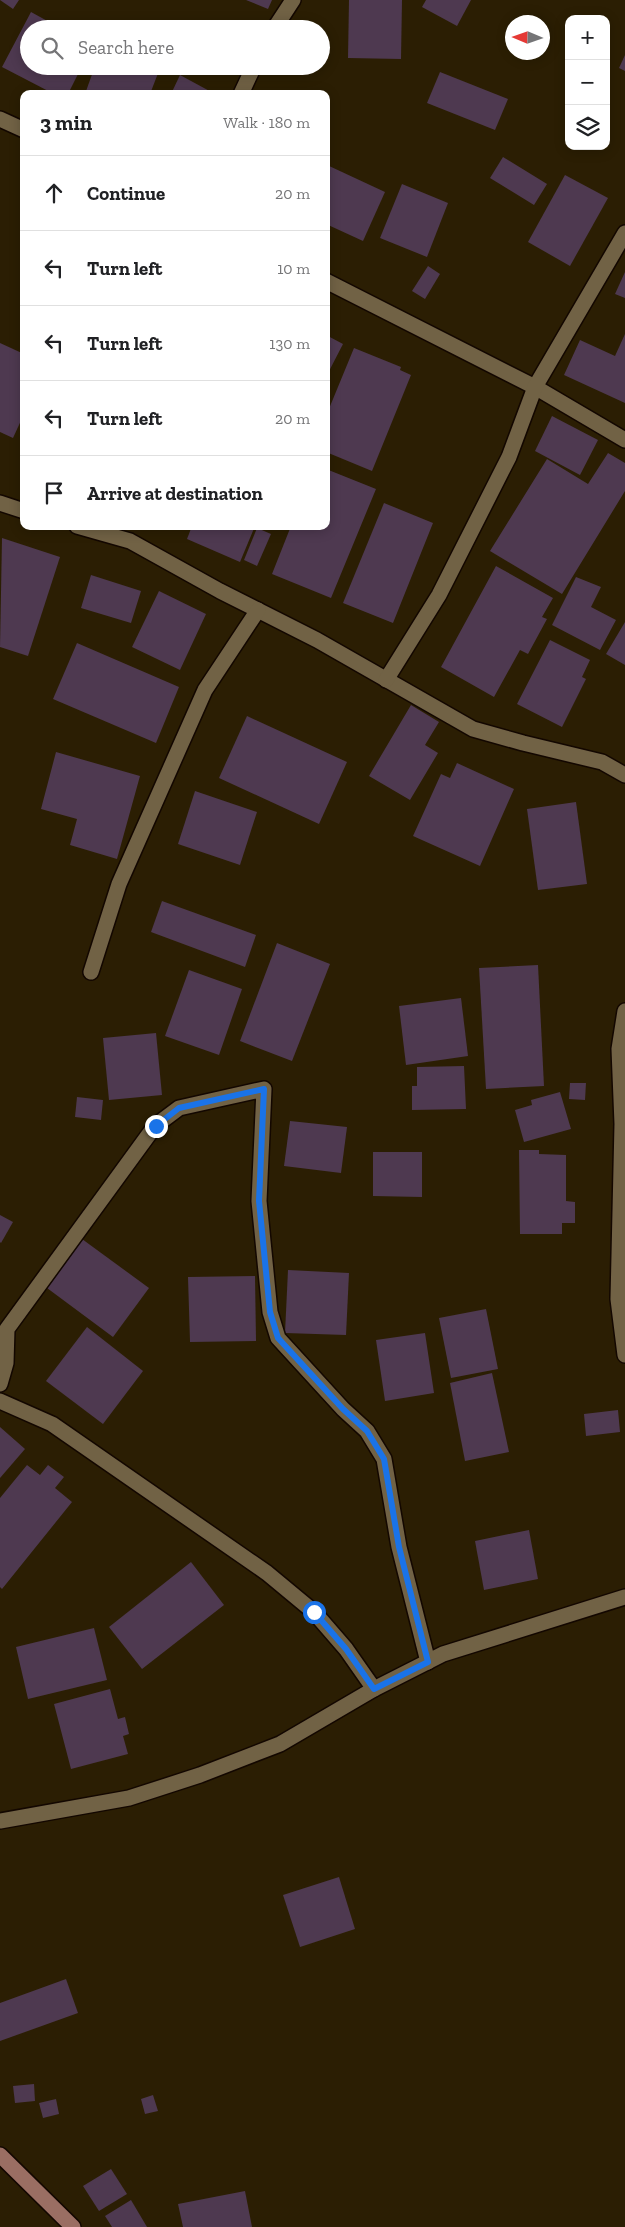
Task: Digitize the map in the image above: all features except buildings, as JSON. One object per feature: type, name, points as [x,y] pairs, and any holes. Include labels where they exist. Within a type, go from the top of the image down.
[{"type":"street","points":[[280,20],[293,0]]},
{"type":"street","points":[[242,90],[250,75]]},
{"type":"street","points":[[0,119],[20,128]]},
{"type":"street","points":[[386,680],[439,595],[508,457],[535,387],[625,232]]},
{"type":"street","points":[[330,283],[535,387],[625,440]]},
{"type":"street","points":[[0,503],[20,510]]},
{"type":"street","points":[[92,530],[130,541],[316,640],[474,729],[602,762],[625,774]]},
{"type":"street","points":[[91,972],[119,884],[205,690],[258,610]]},
{"type":"street","points":[[625,1012],[619,1049],[622,1124],[618,1299],[625,1355]]},
{"type":"street","points":[[0,1384],[6,1363],[7,1329],[156,1126],[179,1108],[264,1089],[259,1201],[270,1312],[278,1338],[343,1409],[367,1431],[384,1459],[399,1547],[428,1662]]},
{"type":"street","points":[[0,1401],[52,1424],[267,1573],[314,1612],[346,1649],[374,1689]]},
{"type":"street","points":[[0,1821],[129,1798],[200,1775],[280,1744],[374,1689],[443,1654],[625,1597]]},
{"type":"street","points":[[0,2155],[73,2227]]},
{"type":"route","points":[[156,1126],[179,1108],[264,1089],[259,1201],[270,1312],[278,1338],[343,1409],[367,1431],[384,1459],[399,1547],[428,1662],[374,1689],[346,1649],[314,1612]]}]
